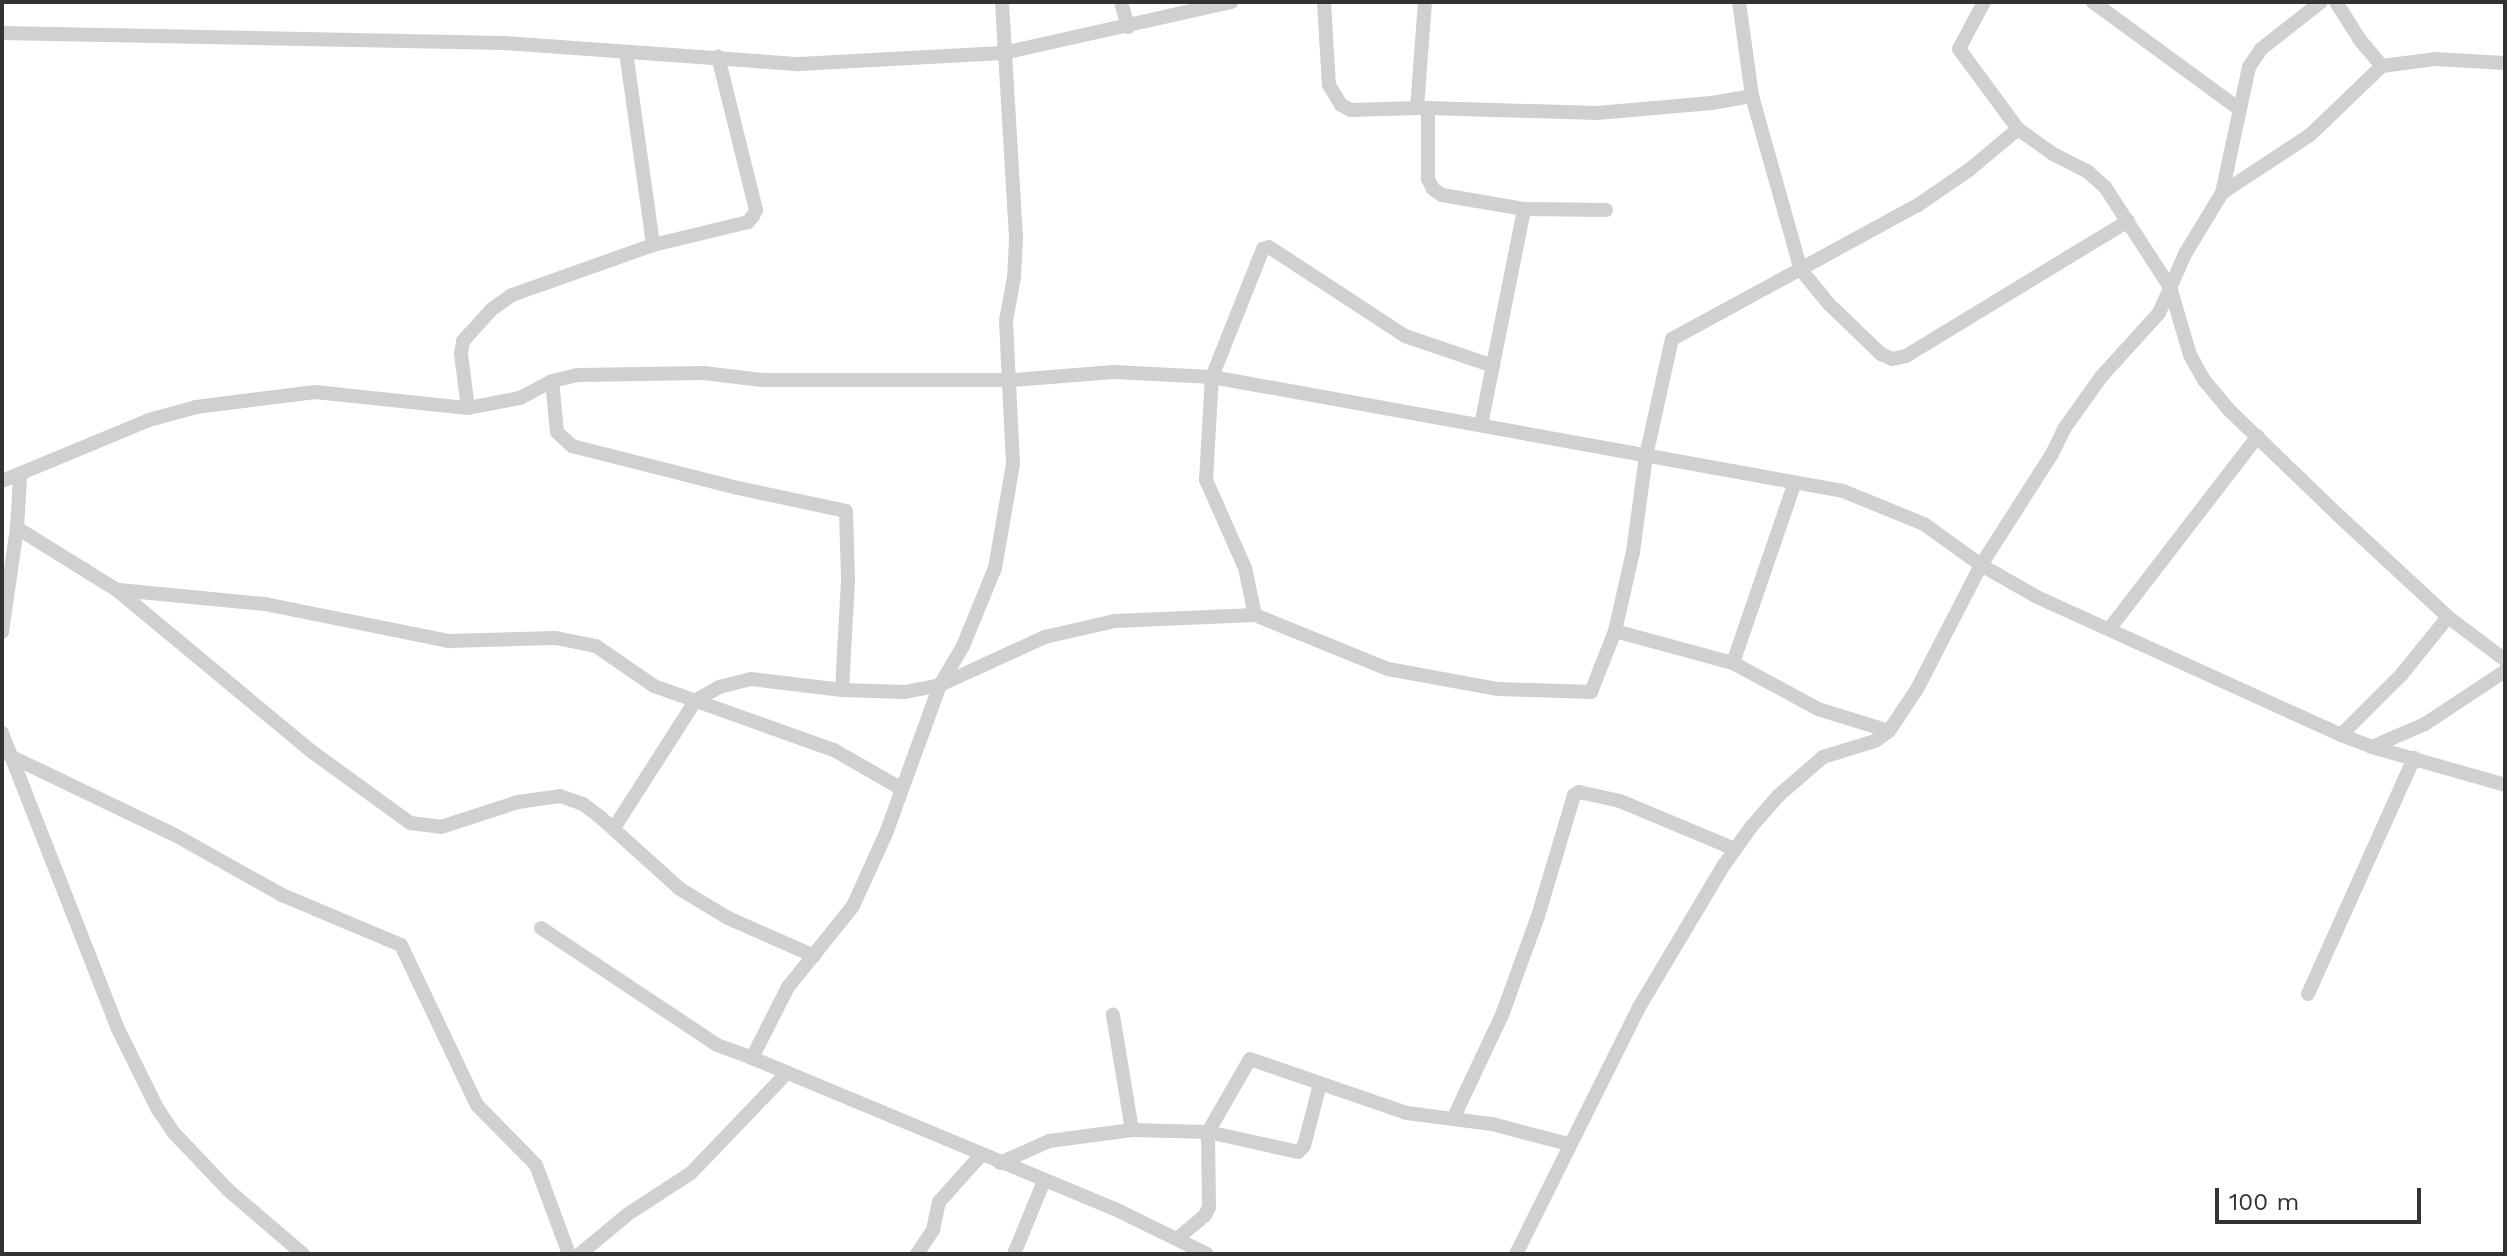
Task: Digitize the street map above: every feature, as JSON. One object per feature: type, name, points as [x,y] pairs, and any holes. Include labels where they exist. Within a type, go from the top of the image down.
[{"type":"street","points":[[752,1058],[788,987],[853,906],[887,831],[900,788],[940,685],[963,646],[995,568],[1012,478],[1012,380],[1006,321],[1014,277],[1016,240],[1002,2]]},
{"type":"street","points":[[1121,2],[1128,27]]},
{"type":"street","points":[[2,33],[504,43],[799,64],[1003,53],[1231,2]]},
{"type":"street","points":[[1324,2],[1329,85],[1341,105],[1351,110],[1423,108],[1597,113],[1712,103],[1752,96]]},
{"type":"street","points":[[1425,2],[1423,108],[1428,179],[1433,189],[1442,195],[1524,209],[1606,210]]},
{"type":"street","points":[[1739,2],[1752,96],[1801,270],[1829,304],[1881,354],[1892,359],[1906,356],[2128,221]]},
{"type":"street","points":[[1984,2],[1959,49],[2018,129],[2053,154],[2097,179],[2170,287],[2196,367],[2229,410],[2448,617],[2505,660]]},
{"type":"street","points":[[2093,2],[2238,108]]},
{"type":"street","points":[[1516,1254],[1568,1144],[1638,1009],[1735,849],[1778,796],[1812,765],[1833,751],[1875,741],[1889,731],[1917,689],[1981,565],[2080,404],[2150,324],[2185,254],[2222,193],[2238,108],[2254,58],[2321,2]]},
{"type":"street","points":[[2336,2],[2360,40],[2382,66]]},
{"type":"street","points":[[626,52],[653,245]]},
{"type":"street","points":[[468,408],[460,347],[492,309],[528,287],[653,245],[748,222],[756,210],[718,57]]},
{"type":"street","points":[[2222,193],[2310,135],[2382,66],[2435,59],[2505,63]]},
{"type":"street","points":[[614,828],[696,700],[735,680],[751,679],[842,690],[905,692],[940,685],[1019,646],[1069,630],[1115,621],[1255,615],[1388,669],[1498,689],[1585,694],[1597,683],[1615,631],[1633,552],[1646,456],[1672,339],[1918,205],[2018,129]]},
{"type":"street","points":[[1481,425],[1524,209]]},
{"type":"street","points":[[1255,615],[1245,568],[1206,480],[1212,377],[1258,255],[1269,247],[1405,336],[1493,366]]},
{"type":"street","points":[[2,481],[20,477],[149,420],[196,407],[315,392],[468,408],[520,398],[552,381],[578,375],[704,373],[762,380],[1012,380],[1114,372],[1212,377],[1843,491],[1924,524],[1981,565],[2037,597],[2341,735],[2372,747],[2505,785]]},
{"type":"street","points":[[552,381],[557,432],[572,446],[738,488],[846,511],[848,580],[842,690]]},
{"type":"street","points":[[2110,628],[2258,436]]},
{"type":"street","points":[[2,632],[17,528],[20,477]]},
{"type":"street","points":[[1733,663],[1795,482]]},
{"type":"street","points":[[17,528],[117,590],[311,751],[410,823],[441,827],[518,802],[560,796],[583,804],[614,828],[680,889],[728,918],[814,956]]},
{"type":"street","points":[[117,590],[265,604],[449,641],[556,638],[596,646],[654,686],[834,750],[900,788]]},
{"type":"street","points":[[2341,735],[2402,674],[2448,617]]},
{"type":"street","points":[[1615,631],[1733,663],[1818,709],[1889,731]]},
{"type":"street","points":[[2372,747],[2425,724],[2505,671]]},
{"type":"street","points":[[2,733],[118,1029],[157,1108],[174,1133],[228,1190],[303,1254]]},
{"type":"street","points":[[10,756],[175,835],[282,895],[401,945],[477,1105],[536,1165],[569,1254]]},
{"type":"street","points":[[2308,994],[2414,758]]},
{"type":"street","points":[[1453,1119],[1502,1015],[1538,916],[1574,795],[1579,792],[1620,801],[1735,849]]},
{"type":"street","points":[[541,928],[717,1045],[948,1137],[981,1155],[1178,1238],[1207,1254]]},
{"type":"street","points":[[1113,1015],[1132,1130]]},
{"type":"street","points":[[1178,1238],[1205,1215],[1209,1207],[1208,1132],[1248,1060],[1407,1113],[1492,1124],[1568,1144]]},
{"type":"street","points":[[580,1254],[628,1214],[691,1173],[787,1073]]},
{"type":"street","points":[[1000,1163],[1049,1141],[1132,1130],[1208,1132],[1298,1152],[1304,1146],[1320,1084]]},
{"type":"street","points":[[917,1254],[933,1230],[939,1202],[981,1155]]},
{"type":"street","points":[[1014,1254],[1044,1181]]}]
